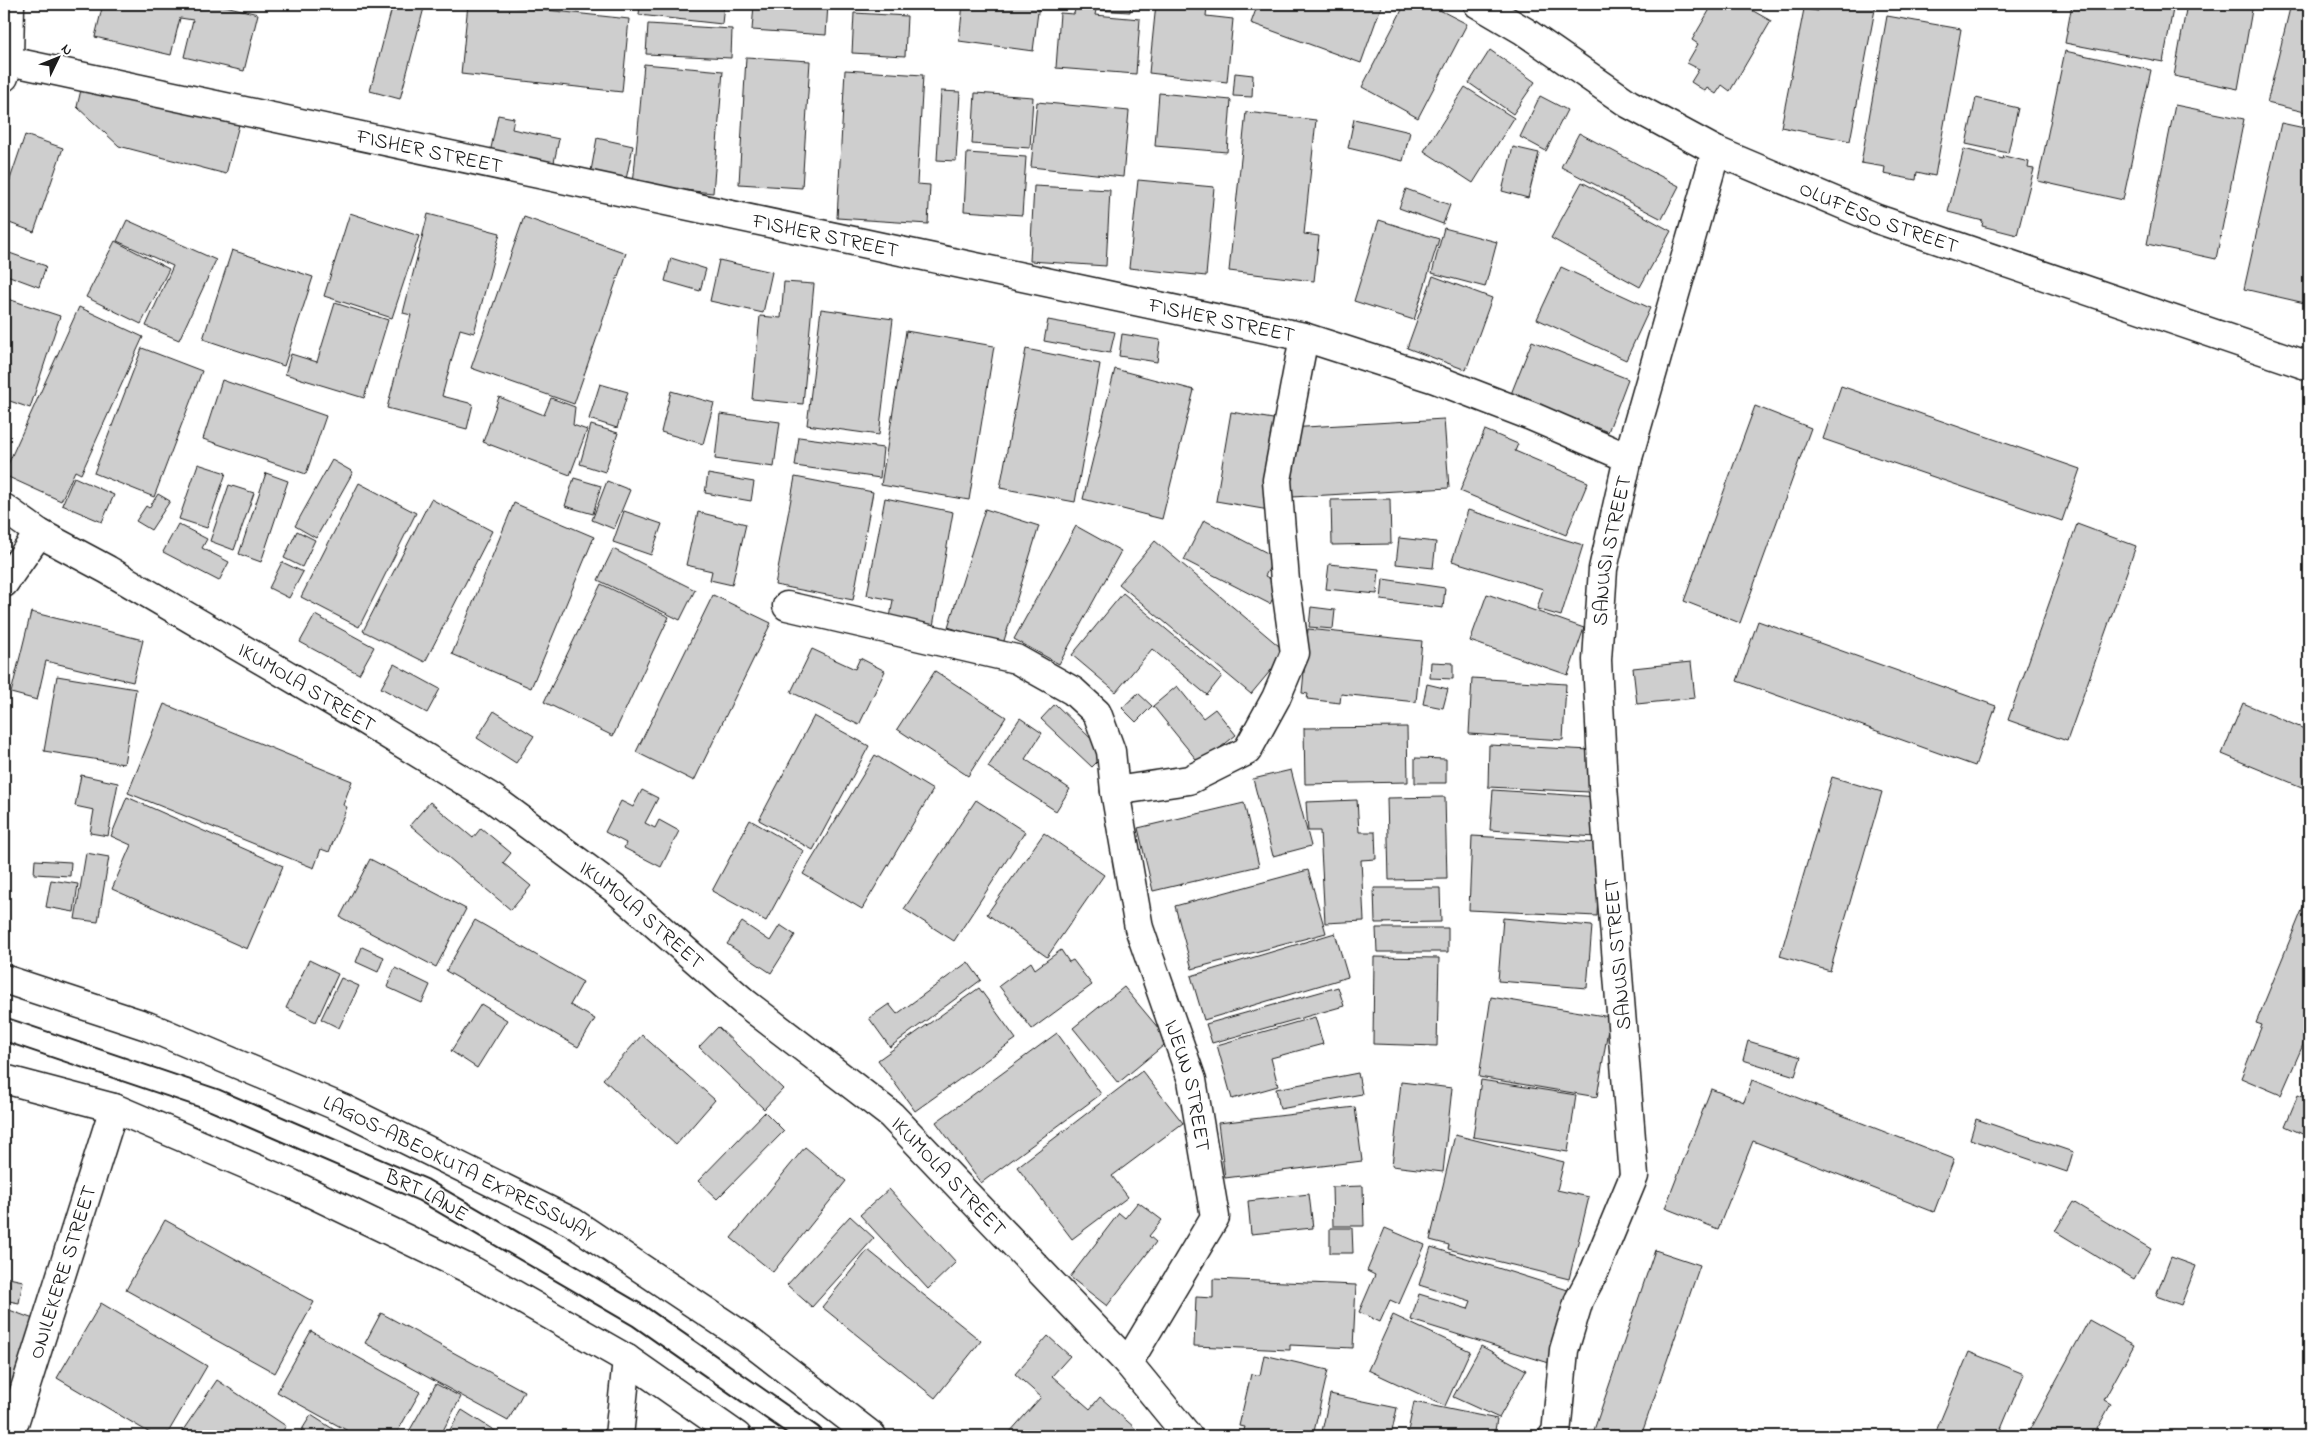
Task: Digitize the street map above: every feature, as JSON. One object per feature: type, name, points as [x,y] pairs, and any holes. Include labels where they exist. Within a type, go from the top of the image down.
[{"type":"main road","points":[[6,69],[10,4]]},
{"type":"main road","name":"OLUFESO STREET","points":[[1478,4],[1524,31],[1629,104],[1716,151],[1877,219],[2309,366]]},
{"type":"main road","name":"FISHER STREET","points":[[6,69],[1304,337],[1435,379],[1531,416],[1628,458]]},
{"type":"main road","name":"SANUSI STREET","points":[[1553,1436],[1556,1434],[1564,1350],[1579,1300],[1595,1270],[1634,1176],[1603,786],[1597,660],[1603,569],[1628,458],[1716,151]]},
{"type":"main road","points":[[1115,791],[1189,780],[1247,751],[1276,698],[1295,653],[1285,582],[1277,480],[1304,337]]},
{"type":"main road","name":"IKUMOLA STREET","points":[[4,508],[39,533],[108,570],[359,717],[484,793],[615,889],[744,1002],[891,1115],[1128,1363],[1188,1436]]},
{"type":"main road","points":[[4,583],[39,533]]},
{"type":"main road","name":"IJEUN STREET","points":[[787,606],[1016,659],[1073,691],[1097,713],[1111,751],[1115,791],[1138,928],[1192,1080],[1215,1217],[1128,1363]]},
{"type":"main road","name":"LAGOS-ABEOKUTA EXPRESSWAY","points":[[4,979],[147,1026],[335,1106],[572,1222],[744,1337],[872,1436]]},
{"type":"main road","points":[[4,1079],[114,1108],[292,1184],[464,1267],[627,1359],[736,1436]]},
{"type":"main road","name":"ONILEKERE STREET","points":[[10,1436],[114,1108]]},
{"type":"main road","points":[[620,1436],[627,1359]]},
{"type":"lane","name":"BRT LANE","points":[[4,1029],[214,1100],[423,1190],[639,1316],[811,1436]]},
{"type":"building","points":[[103,4],[217,4],[258,14],[244,71],[184,57],[193,20],[180,18],[171,55],[95,37]]},
{"type":"building","points":[[393,4],[425,4],[400,99],[370,91]]},
{"type":"building","points":[[468,4],[490,4],[629,19],[622,92],[461,74]]},
{"type":"building","points":[[640,4],[724,4],[722,24],[639,15]]},
{"type":"building","points":[[754,4],[828,4],[826,35],[752,30]]},
{"type":"building","points":[[846,4],[939,4],[939,9]]},
{"type":"building","points":[[963,4],[1039,4],[1033,51],[959,41]]},
{"type":"building","points":[[1053,4],[1131,4],[1130,12],[1096,10],[1095,15],[1140,19],[1136,74],[1056,68],[1060,13],[1074,14],[1075,9],[1052,7]]},
{"type":"building","points":[[1156,4],[1235,4],[1235,10],[1207,7],[1206,16],[1233,19],[1227,82],[1149,73]]},
{"type":"building","points":[[1258,4],[1382,4],[1361,63],[1251,23]]},
{"type":"building","points":[[1405,4],[1428,4],[1467,24],[1418,118],[1362,87]]},
{"type":"building","points":[[1713,4],[1741,4],[1771,21],[1730,91],[1722,85],[1716,94],[1707,88],[1705,91],[1691,82],[1699,69],[1687,63],[1698,44],[1692,40]]},
{"type":"building","points":[[1819,4],[1838,6],[1840,4],[1876,4],[1850,141],[1781,127],[1804,9],[1818,11]]},
{"type":"building","points":[[2072,4],[2174,4],[2163,62],[2065,43]]},
{"type":"building","points":[[2187,4],[2253,4],[2238,89],[2174,76]]},
{"type":"building","points":[[2291,4],[2309,4],[2309,113],[2267,103]]},
{"type":"building","points":[[854,13],[907,16],[905,56],[852,53]]},
{"type":"building","points":[[1887,16],[1961,29],[1935,176],[1917,172],[1916,180],[1884,174],[1885,167],[1861,163]]},
{"type":"building","points":[[648,24],[732,29],[731,58],[646,54]]},
{"type":"building","points":[[1490,50],[1535,82],[1513,114],[1469,83]]},
{"type":"building","points":[[2065,51],[2151,70],[2123,200],[2038,181]]},
{"type":"building","points":[[746,57],[810,61],[802,188],[739,184]]},
{"type":"building","points":[[644,64],[723,71],[713,193],[633,185]]},
{"type":"building","points":[[845,70],[923,75],[917,184],[930,185],[928,224],[837,218]]},
{"type":"building","points":[[1235,73],[1253,75],[1252,97],[1233,96]]},
{"type":"building","points":[[83,81],[240,121],[226,174],[119,146],[77,107]]},
{"type":"building","points":[[1465,87],[1514,118],[1473,183],[1424,151]]},
{"type":"building","points":[[941,91],[960,92],[956,161],[937,160]]},
{"type":"building","points":[[975,93],[1033,97],[1030,148],[972,144]]},
{"type":"building","points":[[1159,93],[1231,100],[1227,152],[1155,146]]},
{"type":"building","points":[[1540,96],[1567,110],[1546,151],[1520,137]]},
{"type":"building","points":[[1976,98],[2018,108],[2008,153],[1966,144]]},
{"type":"building","points":[[1037,102],[1129,111],[1123,177],[1031,167]]},
{"type":"building","points":[[2175,105],[2244,119],[2216,259],[2147,244]]},
{"type":"building","points":[[1246,112],[1316,120],[1304,234],[1319,236],[1314,281],[1229,271]]},
{"type":"building","points":[[498,115],[514,118],[512,129],[559,139],[553,167],[490,153]]},
{"type":"building","points":[[1354,119],[1410,132],[1403,161],[1348,148]]},
{"type":"building","points":[[2281,123],[2309,129],[2309,304],[2244,289]]},
{"type":"building","points":[[1579,133],[1679,186],[1662,219],[1561,167]]},
{"type":"building","points":[[25,135],[63,148],[34,232],[4,221],[4,197]]},
{"type":"building","points":[[597,138],[633,146],[624,189],[589,182]]},
{"type":"building","points":[[1513,147],[1539,153],[1528,198],[1502,191]]},
{"type":"building","points":[[1964,149],[2003,159],[2004,156],[2029,162],[2028,168],[2034,169],[2017,235],[1982,226],[1983,221],[1948,212]]},
{"type":"building","points":[[967,153],[1026,157],[1022,215],[964,211]]},
{"type":"building","points":[[1138,180],[1214,187],[1206,276],[1129,268]]},
{"type":"building","points":[[1582,182],[1671,231],[1640,287],[1551,238]]},
{"type":"building","points":[[1034,186],[1110,190],[1106,266],[1030,261]]},
{"type":"building","points":[[1406,189],[1450,205],[1443,224],[1399,208]]},
{"type":"building","points":[[350,213],[419,236],[392,318],[324,296]]},
{"type":"building","points":[[428,214],[500,233],[474,333],[460,329],[442,396],[473,404],[467,429],[387,408],[411,315],[403,313]]},
{"type":"building","points":[[524,217],[626,253],[574,404],[471,368]]},
{"type":"building","points":[[127,220],[216,260],[179,340],[146,326],[173,266],[117,241]]},
{"type":"building","points":[[1379,220],[1439,239],[1414,320],[1354,301]]},
{"type":"building","points":[[1444,228],[1497,242],[1485,287],[1432,273]]},
{"type":"building","points":[[115,241],[169,269],[141,324],[86,297]]},
{"type":"building","points":[[232,250],[313,277],[284,366],[203,339]]},
{"type":"building","points":[[4,251],[46,266],[39,287],[4,274]]},
{"type":"building","points":[[671,258],[706,269],[700,291],[665,281]]},
{"type":"building","points":[[719,260],[772,272],[763,313],[710,301]]},
{"type":"building","points":[[1561,267],[1650,308],[1626,360],[1537,319]]},
{"type":"building","points":[[1433,276],[1492,298],[1466,370],[1407,348]]},
{"type":"building","points":[[784,282],[814,284],[803,404],[752,399],[760,316],[781,318]]},
{"type":"building","points":[[8,299],[60,316],[30,408],[4,399],[4,314]]},
{"type":"building","points":[[335,303],[388,320],[364,398],[285,374],[291,354],[317,362]]},
{"type":"building","points":[[79,307],[143,337],[81,474],[75,471],[61,501],[4,475],[4,473]]},
{"type":"building","points":[[821,309],[893,319],[879,435],[807,425]]},
{"type":"building","points":[[1048,320],[1115,332],[1110,353],[1044,341]]},
{"type":"building","points":[[906,331],[994,346],[969,500],[881,485]]},
{"type":"building","points":[[1122,334],[1160,340],[1157,362],[1119,356]]},
{"type":"building","points":[[1532,341],[1628,379],[1608,432],[1511,394]]},
{"type":"building","points":[[142,348],[202,371],[154,497],[94,473]]},
{"type":"building","points":[[1026,349],[1100,364],[1075,502],[1000,488]]},
{"type":"building","points":[[1115,369],[1194,390],[1162,519],[1083,499]]},
{"type":"building","points":[[222,380],[326,416],[306,474],[203,439]]},
{"type":"building","points":[[600,384],[628,392],[617,428],[589,419]]},
{"type":"building","points":[[1841,386],[2080,469],[2062,521],[1823,439]]},
{"type":"building","points":[[671,391],[714,403],[703,444],[661,432]]},
{"type":"building","points":[[499,397],[544,415],[551,398],[575,407],[573,425],[587,430],[570,475],[483,442]]},
{"type":"building","points":[[1755,406],[1811,428],[1740,623],[1684,601]]},
{"type":"building","points":[[1231,412],[1285,421],[1269,510],[1216,501]]},
{"type":"building","points":[[720,414],[780,422],[774,467],[715,459]]},
{"type":"building","points":[[1444,419],[1449,488],[1292,497],[1288,428]]},
{"type":"building","points":[[591,425],[618,433],[605,472],[580,464]]},
{"type":"building","points":[[1485,430],[1518,444],[1515,451],[1588,482],[1566,535],[1460,491]]},
{"type":"building","points":[[799,437],[883,448],[880,478],[795,466]]},
{"type":"building","points":[[332,460],[353,472],[316,538],[295,526]]},
{"type":"building","points":[[198,464],[226,473],[207,528],[179,519]]},
{"type":"building","points":[[266,473],[288,481],[261,562],[239,554]]},
{"type":"building","points":[[708,474],[754,482],[751,501],[705,493]]},
{"type":"building","points":[[74,477],[114,495],[102,522],[62,505]]},
{"type":"building","points":[[795,477],[873,492],[853,600],[775,585]]},
{"type":"building","points":[[574,478],[601,486],[593,514],[565,506]]},
{"type":"building","points":[[607,481],[630,490],[614,529],[592,520]]},
{"type":"building","points":[[359,483],[416,513],[359,627],[301,597]]},
{"type":"building","points":[[229,485],[254,493],[234,550],[210,541]]},
{"type":"building","points":[[158,494],[170,501],[151,530],[136,521],[146,506],[149,508]]},
{"type":"building","points":[[885,498],[953,512],[932,632],[889,624],[893,600],[867,595]]},
{"type":"building","points":[[431,499],[492,531],[425,662],[363,631]]},
{"type":"building","points":[[1390,499],[1391,544],[1332,545],[1331,500]]},
{"type":"building","points":[[514,503],[594,537],[531,688],[452,654]]},
{"type":"building","points":[[985,509],[1039,526],[1003,644],[948,627]]},
{"type":"building","points":[[1468,510],[1583,545],[1561,616],[1537,609],[1543,589],[1452,561]]},
{"type":"building","points":[[624,511],[662,524],[651,555],[613,542]]},
{"type":"building","points":[[698,512],[746,524],[732,585],[710,580],[712,571],[686,565]]},
{"type":"building","points":[[1204,520],[1275,557],[1265,576],[1280,584],[1270,604],[1184,560]]},
{"type":"building","points":[[178,524],[207,539],[202,548],[229,562],[219,581],[163,552]]},
{"type":"building","points":[[2077,524],[2136,546],[2067,741],[2008,720]]},
{"type":"building","points":[[1076,526],[1121,551],[1059,664],[1014,639]]},
{"type":"building","points":[[297,531],[315,540],[302,567],[284,558]]},
{"type":"building","points":[[1399,538],[1436,542],[1433,568],[1396,564]]},
{"type":"building","points":[[1155,541],[1286,652],[1251,694],[1119,584]]},
{"type":"building","points":[[613,549],[695,590],[680,620],[598,580]]},
{"type":"building","points":[[282,562],[303,572],[289,598],[269,588]]},
{"type":"building","points":[[1329,564],[1379,569],[1377,594],[1326,589]]},
{"type":"building","points":[[1383,579],[1445,588],[1443,608],[1381,600]]},
{"type":"building","points":[[601,584],[669,617],[613,736],[544,702]]},
{"type":"building","points":[[1123,593],[1222,676],[1207,695],[1152,649],[1116,692],[1072,655]]},
{"type":"building","points":[[1487,594],[1584,628],[1568,675],[1470,641]]},
{"type":"building","points":[[713,595],[771,623],[694,781],[636,752]]},
{"type":"building","points":[[1311,607],[1335,610],[1333,629],[1309,627]]},
{"type":"building","points":[[31,612],[143,640],[133,682],[46,661],[37,700],[11,693]]},
{"type":"building","points":[[315,615],[374,647],[359,674],[300,642]]},
{"type":"building","points":[[1758,621],[1996,706],[1975,766],[1737,681]]},
{"type":"building","points":[[1308,629],[1422,641],[1416,702],[1341,694],[1340,703],[1307,699],[1308,694],[1302,693]]},
{"type":"building","points":[[812,649],[855,669],[860,658],[885,671],[859,725],[791,692]]},
{"type":"building","points":[[1431,662],[1453,663],[1453,679],[1430,678]]},
{"type":"building","points":[[1691,662],[1695,698],[1637,704],[1633,668]]},
{"type":"building","points":[[394,664],[440,689],[427,713],[381,688]]},
{"type":"building","points":[[935,671],[1006,717],[968,776],[897,729]]},
{"type":"building","points":[[57,676],[136,689],[124,764],[44,751]]},
{"type":"building","points":[[1472,678],[1566,684],[1563,740],[1469,734]]},
{"type":"building","points":[[1427,684],[1448,689],[1443,708],[1423,704]]},
{"type":"building","points":[[1177,686],[1203,718],[1215,709],[1236,735],[1200,764],[1153,706]]},
{"type":"building","points":[[1138,693],[1152,706],[1136,722],[1122,708]]},
{"type":"building","points":[[2243,703],[2309,731],[2309,790],[2222,754]]},
{"type":"building","points":[[164,704],[352,781],[343,805],[347,807],[329,852],[321,849],[314,868],[128,793]]},
{"type":"building","points":[[1055,704],[1106,753],[1092,767],[1041,719]]},
{"type":"building","points":[[494,711],[534,736],[516,763],[477,738]]},
{"type":"building","points":[[814,716],[869,746],[813,850],[759,820]]},
{"type":"building","points":[[1020,718],[1042,733],[1025,759],[1070,789],[1056,811],[988,767]]},
{"type":"building","points":[[1407,727],[1408,782],[1305,784],[1304,728]]},
{"type":"building","points":[[1489,745],[1591,750],[1589,792],[1488,787]]},
{"type":"building","points":[[875,755],[933,790],[862,909],[803,874]]},
{"type":"building","points":[[1415,758],[1446,759],[1446,783],[1415,783]]},
{"type":"building","points":[[1291,770],[1311,846],[1273,856],[1253,779]]},
{"type":"building","points":[[81,775],[118,783],[108,836],[90,833],[94,810],[75,806]]},
{"type":"building","points":[[1832,777],[1882,792],[1830,971],[1780,956]]},
{"type":"building","points":[[642,790],[658,798],[645,823],[655,828],[659,820],[679,831],[661,867],[624,848],[626,843],[605,832],[621,801],[633,807]]},
{"type":"building","points":[[1493,790],[1599,797],[1596,837],[1490,830]]},
{"type":"building","points":[[127,797],[283,866],[247,949],[112,889],[131,845],[111,836]]},
{"type":"building","points":[[1445,797],[1447,879],[1389,880],[1387,798]]},
{"type":"building","points":[[976,800],[1025,832],[954,941],[904,909]]},
{"type":"building","points":[[1357,800],[1359,832],[1375,832],[1376,859],[1361,860],[1364,921],[1325,923],[1320,831],[1308,831],[1306,802]]},
{"type":"building","points":[[430,802],[473,838],[481,828],[511,853],[503,863],[531,886],[511,910],[410,825]]},
{"type":"building","points":[[1244,803],[1259,866],[1153,891],[1138,828]]},
{"type":"building","points":[[750,820],[804,851],[766,921],[712,891]]},
{"type":"building","points":[[1044,833],[1104,875],[1047,957],[987,914]]},
{"type":"building","points":[[1472,836],[1600,843],[1597,916],[1469,910]]},
{"type":"building","points":[[86,853],[109,857],[98,922],[75,919]]},
{"type":"building","points":[[370,859],[466,909],[436,967],[340,917]]},
{"type":"building","points":[[35,860],[71,862],[70,876],[34,874]]},
{"type":"building","points":[[1308,870],[1326,933],[1192,969],[1175,906]]},
{"type":"building","points":[[51,880],[78,884],[74,912],[46,907]]},
{"type":"building","points":[[1374,888],[1440,888],[1441,922],[1375,923]]},
{"type":"building","points":[[2309,893],[2309,1031],[2281,1095],[2241,1078],[2262,1025],[2256,1023]]},
{"type":"building","points":[[1503,918],[1592,926],[1587,988],[1498,981]]},
{"type":"building","points":[[475,920],[583,982],[570,1005],[595,1019],[578,1047],[446,971]]},
{"type":"building","points":[[742,922],[770,941],[780,925],[795,935],[771,973],[727,944]]},
{"type":"building","points":[[1376,928],[1448,928],[1448,952],[1377,952]]},
{"type":"building","points":[[1335,933],[1348,977],[1204,1020],[1191,976]]},
{"type":"building","points":[[362,947],[384,957],[378,972],[356,962]]},
{"type":"building","points":[[1061,950],[1069,962],[1073,960],[1092,985],[1032,1029],[999,986],[1031,962],[1035,969]]},
{"type":"building","points":[[1374,957],[1439,958],[1437,1046],[1373,1044]]},
{"type":"building","points":[[309,960],[338,974],[316,1022],[286,1008]]},
{"type":"building","points":[[968,962],[981,980],[890,1047],[869,1018],[889,1004],[897,1014]]},
{"type":"building","points":[[395,968],[430,985],[422,1003],[387,987]]},
{"type":"building","points":[[341,978],[359,986],[339,1028],[321,1019]]},
{"type":"building","points":[[1124,987],[1169,1041],[1118,1083],[1073,1028]]},
{"type":"building","points":[[1338,987],[1344,1006],[1212,1043],[1206,1024]]},
{"type":"building","points":[[979,988],[1016,1039],[915,1111],[878,1060]]},
{"type":"building","points":[[1491,997],[1610,1017],[1597,1097],[1479,1077]]},
{"type":"building","points":[[481,1004],[507,1020],[477,1068],[451,1051]]},
{"type":"building","points":[[1315,1017],[1323,1044],[1271,1058],[1278,1086],[1232,1099],[1217,1045]]},
{"type":"building","points":[[718,1027],[783,1089],[764,1109],[699,1047]]},
{"type":"building","points":[[1057,1033],[1101,1094],[981,1183],[936,1122]]},
{"type":"building","points":[[642,1035],[715,1100],[676,1145],[603,1079]]},
{"type":"building","points":[[1748,1041],[1801,1057],[1795,1076],[1743,1060]]},
{"type":"building","points":[[1142,1071],[1183,1123],[1112,1176],[1128,1197],[1072,1239],[1017,1167]]},
{"type":"building","points":[[1358,1073],[1362,1094],[1280,1109],[1276,1089]]},
{"type":"building","points":[[1481,1080],[1576,1095],[1568,1152],[1473,1137]]},
{"type":"building","points":[[1752,1080],[1954,1159],[1934,1212],[1753,1141],[1718,1229],[1665,1208],[1711,1089],[1744,1102]]},
{"type":"building","points":[[1401,1082],[1452,1088],[1443,1172],[1392,1166]]},
{"type":"building","points":[[2298,1095],[2309,1100],[2309,1137],[2285,1126]]},
{"type":"building","points":[[1355,1107],[1362,1161],[1225,1178],[1218,1123]]},
{"type":"building","points":[[765,1112],[784,1131],[717,1199],[698,1181]]},
{"type":"building","points":[[1976,1119],[2073,1152],[2067,1172],[1970,1139]]},
{"type":"building","points":[[1455,1135],[1564,1162],[1557,1190],[1589,1197],[1569,1279],[1448,1249],[1449,1245],[1430,1240]]},
{"type":"building","points":[[805,1147],[846,1181],[773,1272],[731,1238]]},
{"type":"building","points":[[1363,1186],[1364,1226],[1333,1226],[1332,1187]]},
{"type":"building","points":[[889,1189],[956,1262],[928,1289],[860,1215]]},
{"type":"building","points":[[1309,1194],[1313,1228],[1251,1234],[1248,1201]]},
{"type":"building","points":[[1138,1202],[1162,1220],[1149,1236],[1156,1242],[1107,1306],[1070,1277],[1119,1213],[1125,1218]]},
{"type":"building","points":[[2073,1202],[2151,1249],[2134,1279],[2055,1231]]},
{"type":"building","points":[[850,1216],[874,1238],[812,1307],[787,1285]]},
{"type":"building","points":[[165,1220],[314,1302],[275,1373],[126,1290]]},
{"type":"building","points":[[1330,1228],[1352,1228],[1353,1253],[1330,1253]]},
{"type":"building","points":[[1385,1228],[1425,1245],[1399,1304],[1390,1300],[1380,1322],[1359,1312],[1375,1275],[1367,1271]]},
{"type":"building","points":[[1431,1247],[1571,1291],[1549,1363],[1411,1320],[1419,1294],[1468,1309],[1471,1301],[1419,1285]]},
{"type":"building","points":[[868,1250],[981,1341],[935,1398],[822,1307]]},
{"type":"building","points":[[1655,1250],[1700,1265],[1641,1436],[1592,1436]]},
{"type":"building","points":[[2171,1257],[2196,1266],[2181,1305],[2156,1296]]},
{"type":"building","points":[[4,1277],[23,1281],[19,1303],[4,1300]]},
{"type":"building","points":[[1213,1279],[1356,1285],[1353,1348],[1290,1345],[1290,1350],[1194,1346],[1196,1297],[1213,1298]]},
{"type":"building","points":[[101,1303],[207,1366],[166,1436],[155,1436],[57,1378]]},
{"type":"building","points":[[4,1308],[36,1320],[7,1398],[4,1397]]},
{"type":"building","points":[[381,1313],[524,1391],[508,1421],[365,1343]]},
{"type":"building","points":[[1393,1315],[1470,1351],[1445,1406],[1368,1370]]},
{"type":"building","points":[[2089,1320],[2134,1345],[2104,1400],[2111,1404],[2093,1436],[2026,1436]]},
{"type":"building","points":[[311,1331],[420,1392],[395,1436],[357,1436],[277,1392]]},
{"type":"building","points":[[1048,1336],[1070,1356],[1052,1376],[1090,1409],[1100,1397],[1144,1436],[1012,1436],[1009,1433],[1041,1397],[1015,1374]]},
{"type":"building","points":[[1481,1346],[1526,1370],[1499,1418],[1453,1397]]},
{"type":"building","points":[[1969,1352],[2024,1374],[1998,1436],[1934,1436]]},
{"type":"building","points":[[1264,1355],[1328,1370],[1313,1436],[1242,1436],[1245,1427],[1239,1426],[1251,1374],[1260,1375]]},
{"type":"building","points":[[217,1380],[286,1426],[279,1436],[187,1436],[181,1433]]},
{"type":"building","points":[[436,1384],[461,1397],[440,1436],[407,1435]]},
{"type":"building","points":[[1330,1394],[1397,1408],[1391,1436],[1321,1436]]},
{"type":"building","points":[[1414,1402],[1497,1419],[1494,1436],[1407,1436]]},
{"type":"building","points":[[462,1410],[503,1436],[446,1436]]},
{"type":"building","points":[[311,1415],[344,1436],[298,1436]]}]
